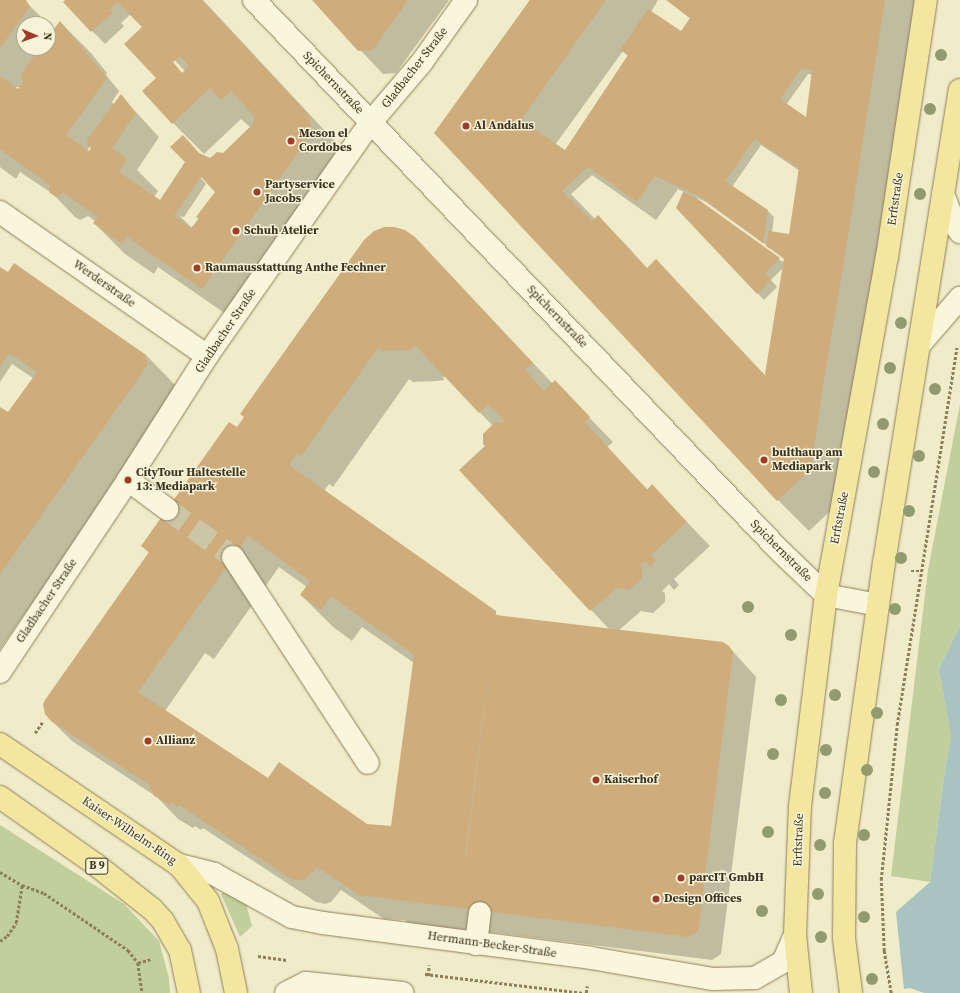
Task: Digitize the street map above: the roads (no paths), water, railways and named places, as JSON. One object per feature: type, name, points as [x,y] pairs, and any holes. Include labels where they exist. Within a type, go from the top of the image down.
[{"type":"main road","name":"Erftstraße","points":[[800,993],[795,935],[800,806],[826,595],[887,257],[926,0]]},
{"type":"main road","points":[[851,993],[844,938],[845,843],[878,605],[921,343],[942,194],[960,90]]},
{"type":"main road","name":"Kaiser-Wilhelm-Ring","points":[[0,744],[179,864],[208,901],[227,949],[236,993]]},
{"type":"main road","name":"B 9","points":[[0,797],[95,864],[152,909],[163,921],[180,950],[189,993]]},
{"type":"street","name":"Spichernstraße","points":[[254,0],[781,552],[826,595]]},
{"type":"street","name":"Gladbacher Straße","points":[[0,672],[128,480],[207,356],[371,122],[422,62],[466,0]]},
{"type":"street","points":[[942,194],[955,225],[960,232]]},
{"type":"street","name":"Werderstraße","points":[[0,212],[207,356]]},
{"type":"street","points":[[921,343],[960,298]]},
{"type":"street","points":[[128,480],[167,509]]},
{"type":"street","points":[[233,557],[368,763]]},
{"type":"street","points":[[826,595],[878,605]]},
{"type":"street","name":"Hermann-Becker-Straße","points":[[179,864],[214,874],[292,917],[323,923],[431,936],[476,944],[591,958],[713,979],[755,978],[783,962],[795,935]]},
{"type":"street","points":[[476,944],[480,913]]},
{"type":"street","points":[[286,993],[306,983],[402,993]]},
{"type":"water","points":[[960,625],[960,993],[924,993],[910,988],[904,989],[896,912],[930,882],[951,737],[939,669]]},
{"type":"tunnel","points":[[167,509],[233,557]]},
{"type":"place","name":"Al Andalus","points":[[466,126]]},
{"type":"place","name":"Meson el Cordobes","points":[[291,141]]},
{"type":"place","name":"Partyservice Jacobs","points":[[257,192]]},
{"type":"place","name":"Schuh Atelier","points":[[236,231]]},
{"type":"place","name":"Raumausstattung Anthe Fechner","points":[[197,268]]},
{"type":"place","name":"bulthaup am Mediapark","points":[[764,460]]},
{"type":"place","name":"CityTour Haltestelle 13: Mediapark","points":[[128,480]]},
{"type":"place","name":"Allianz","points":[[148,741]]},
{"type":"place","name":"Kaiserhof","points":[[596,780]]},
{"type":"place","name":"parcIT GmbH","points":[[681,878]]},
{"type":"place","name":"Design Offices","points":[[656,899]]}]
